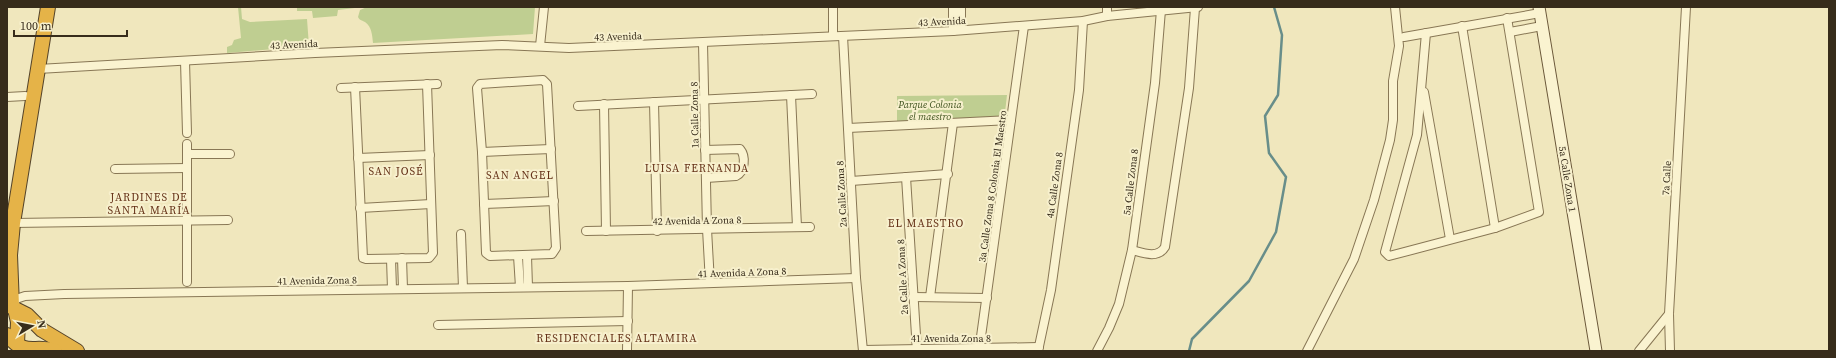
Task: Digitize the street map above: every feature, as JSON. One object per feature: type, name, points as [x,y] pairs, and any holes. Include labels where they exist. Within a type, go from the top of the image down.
[{"type":"highway","points":[[7,199],[40,7]]},
{"type":"highway","points":[[48,7],[13,223],[10,255],[15,309],[18,322],[12,340],[23,348],[31,350],[44,349],[55,351]]},
{"type":"highway","points":[[15,309],[42,330],[77,351]]},
{"type":"street","points":[[540,46],[544,7]]},
{"type":"street","points":[[833,7],[833,36]]},
{"type":"street","points":[[953,7],[957,30]]},
{"type":"street","points":[[957,30],[961,7]]},
{"type":"street","points":[[1132,250],[1152,254],[1160,253],[1165,247],[1189,88],[1197,7]]},
{"type":"street","name":"43 Avenida","points":[[38,69],[316,53],[502,45],[569,48],[703,43],[957,30],[1083,22],[1107,11],[1161,10],[1197,7]]},
{"type":"street","points":[[1307,351],[1354,259],[1374,200],[1390,140],[1393,120],[1393,81],[1399,46],[1395,7]]},
{"type":"street","name":"7a Calle","points":[[1670,351],[1669,314],[1686,7]]},
{"type":"street","name":"5a Calle Zona 8","points":[[1097,351],[1119,304],[1132,250],[1155,83],[1161,10]]},
{"type":"street","points":[[1404,37],[1520,16],[1539,10]]},
{"type":"street","name":"5a Calle Zona 1","points":[[1539,10],[1596,351]]},
{"type":"street","points":[[1520,16],[1522,30]]},
{"type":"street","points":[[1426,33],[1423,84],[1417,135],[1385,252],[1389,256],[1495,228],[1540,212],[1507,18]]},
{"type":"street","name":"4a Calle Zona 8","points":[[1039,349],[1051,290],[1079,90],[1083,22]]},
{"type":"street","name":"3a Calle Zona 8 Colonia El Maestro","points":[[979,350],[1024,26]]},
{"type":"street","points":[[1462,26],[1495,228]]},
{"type":"street","points":[[1510,32],[1542,26]]},
{"type":"street","name":"2a Calle Zona 8","points":[[842,36],[856,278],[863,351]]},
{"type":"street","name":"1a Calle Zona 8","points":[[703,43],[707,229],[710,283]]},
{"type":"street","points":[[185,61],[186,133]]},
{"type":"street","points":[[543,80],[547,84],[551,149],[555,252],[552,254],[522,256],[490,256],[486,253],[478,86],[543,80]]},
{"type":"street","points":[[355,88],[363,258],[391,259],[432,256],[434,253],[427,84]]},
{"type":"street","points":[[342,88],[436,84]]},
{"type":"street","points":[[1423,84],[1450,239]]},
{"type":"street","points":[[578,106],[812,94]]},
{"type":"street","points":[[791,95],[797,227]]},
{"type":"street","points":[[7,98],[25,96]]},
{"type":"street","points":[[654,102],[657,231]]},
{"type":"street","points":[[604,104],[606,231]]},
{"type":"street","points":[[848,128],[1011,120]]},
{"type":"street","points":[[930,297],[948,174],[953,123]]},
{"type":"street","points":[[187,144],[188,282]]},
{"type":"street","points":[[482,152],[551,149]]},
{"type":"street","points":[[705,150],[740,149],[743,153],[743,169],[740,174],[736,176],[706,178]]},
{"type":"street","points":[[187,154],[230,154]]},
{"type":"street","points":[[358,158],[430,155]]},
{"type":"street","points":[[115,168],[187,168]]},
{"type":"street","points":[[851,181],[948,174]]},
{"type":"street","name":"2a Calle A Zona 8","points":[[906,177],[917,350]]},
{"type":"street","points":[[484,204],[554,201]]},
{"type":"street","points":[[360,208],[431,204]]},
{"type":"street","points":[[13,223],[228,220]]},
{"type":"street","name":"42 Avenida A Zona 8","points":[[586,231],[657,231],[810,226]]},
{"type":"street","points":[[461,234],[463,288]]},
{"type":"street","points":[[522,256],[524,287]]},
{"type":"street","points":[[402,258],[403,289]]},
{"type":"street","points":[[391,259],[392,289]]},
{"type":"street","name":"41 Avenida A Zona 8","points":[[628,286],[856,278]]},
{"type":"street","points":[[627,351],[628,286]]},
{"type":"street","name":"41 Avenida Zona 8","points":[[15,309],[16,299],[32,295],[628,286]]},
{"type":"street","points":[[913,297],[987,298]]},
{"type":"street","points":[[1639,351],[1669,314]]},
{"type":"street","points":[[438,325],[628,322]]},
{"type":"street","name":"41 Avenida Zona 8","points":[[863,351],[1039,349]]},
{"type":"green space","points":[[238,7],[241,7],[242,19],[250,22],[307,19],[309,46],[227,53],[227,47],[232,45],[234,40],[241,38]]},
{"type":"green space","points":[[297,7],[363,7],[338,10],[337,16],[313,18],[312,11],[297,11]]},
{"type":"green space","points":[[367,7],[535,7],[533,34],[373,43],[369,26],[358,17],[360,10]]},
{"type":"green space","name":"Parque Colonia el maestro","points":[[1007,95],[1004,121],[897,126],[897,96]]},
{"type":"waterway","points":[[1189,351],[1192,339],[1249,281],[1276,232],[1286,177],[1269,153],[1265,116],[1278,95],[1282,35],[1274,7]]},
{"type":"district","name":"LUISA FERNANDA","points":[[697,168]]},
{"type":"district","name":"SAN JOSÉ","points":[[396,171]]},
{"type":"district","name":"SAN ANGEL","points":[[520,175]]},
{"type":"district","name":"JARDINES DE SANTA MARÍA","points":[[149,203]]},
{"type":"district","name":"EL MAESTRO","points":[[926,223]]},
{"type":"district","name":"RESIDENCIALES ALTAMIRA","points":[[617,338]]}]
